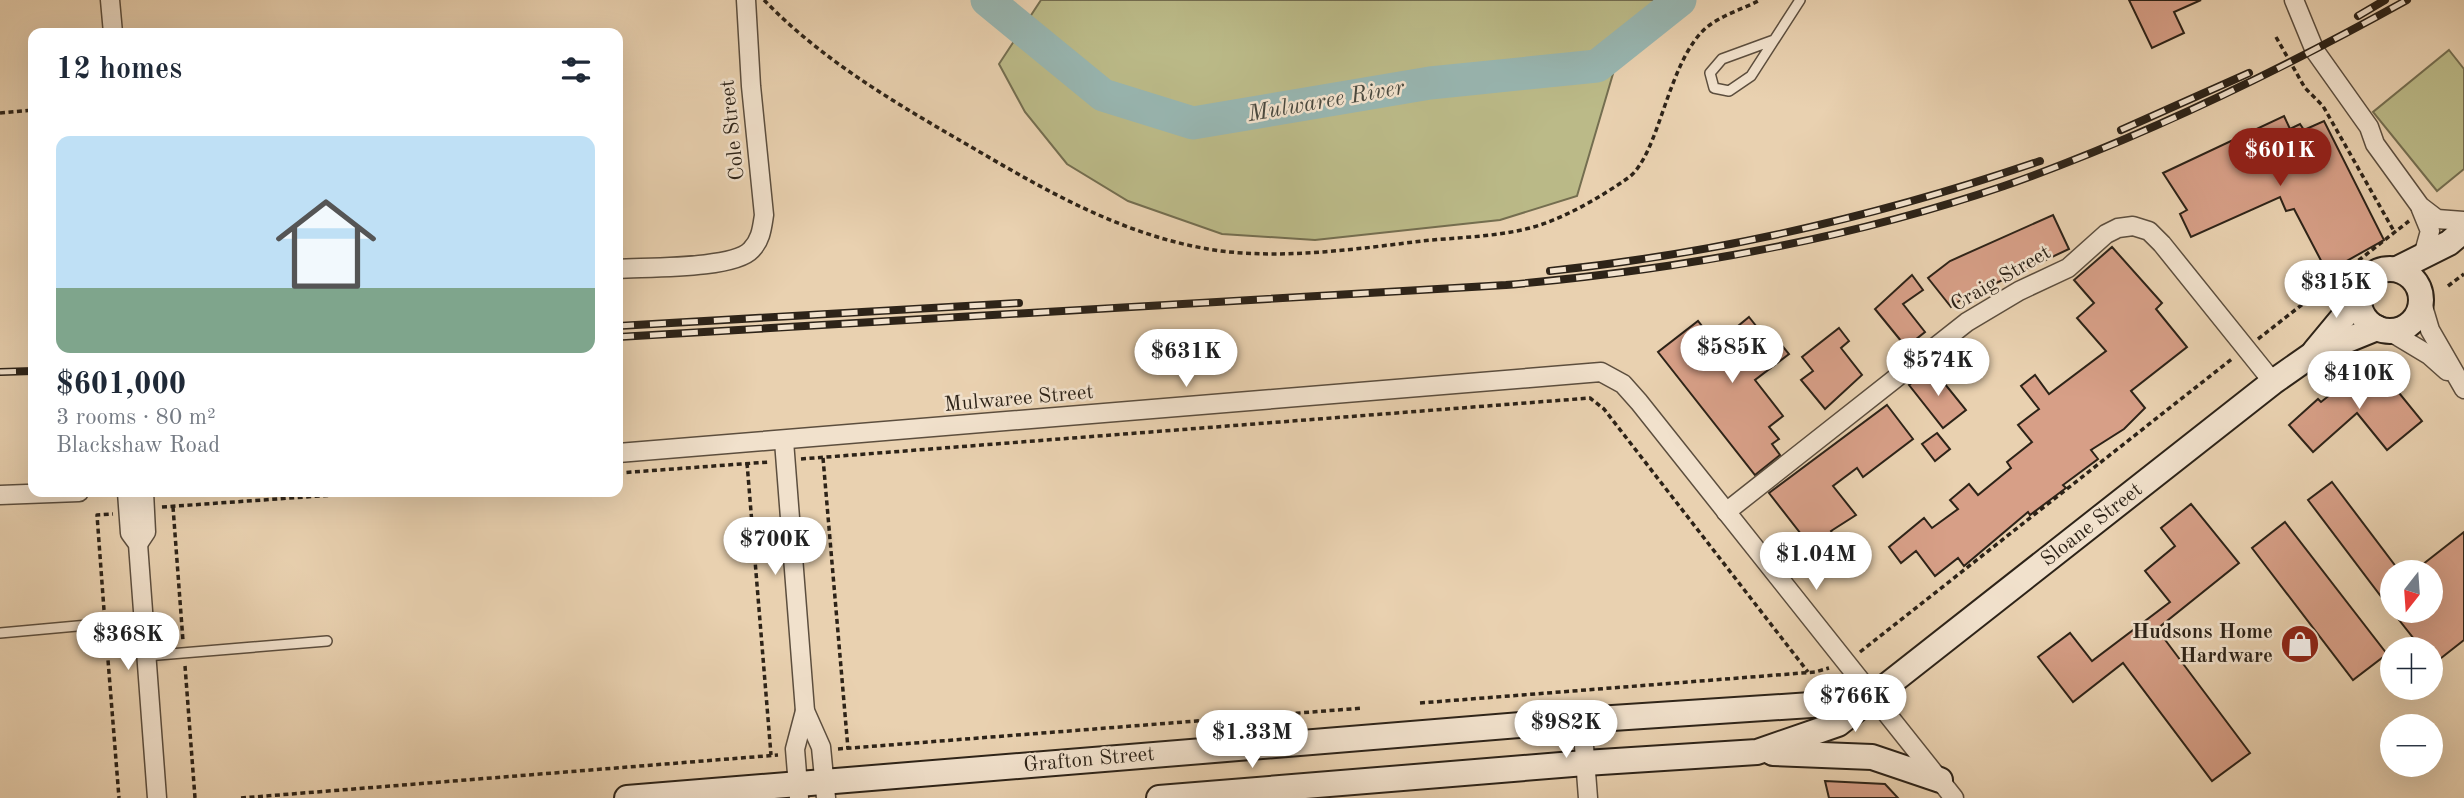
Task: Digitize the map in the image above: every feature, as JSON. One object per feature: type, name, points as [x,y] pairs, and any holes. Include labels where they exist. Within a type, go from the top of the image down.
[{"type":"street","points":[[110,0],[113,28]]},
{"type":"street","name":"Cole Street","points":[[623,269],[732,260],[750,252],[761,236],[764,215],[751,86],[746,0]]},
{"type":"street","points":[[2281,0],[2305,57],[2358,132],[2375,144]]},
{"type":"street","points":[[2294,0],[2310,42],[2370,127],[2375,144],[2415,212],[2430,231],[2423,256]]},
{"type":"street","points":[[2415,212],[2437,219],[2464,221]]},
{"type":"street","name":"Craig Street","points":[[1726,512],[1967,322],[2019,291],[2068,268],[2106,234],[2118,228],[2133,226],[2149,231],[2156,237],[2273,383]]},
{"type":"street","points":[[2456,237],[2397,269],[2371,275],[2361,289],[2359,298],[2363,316],[2429,355],[2460,384]]},
{"type":"street","points":[[2383,330],[2398,330],[2414,320],[2421,297],[2456,237]]},
{"type":"street","points":[[2397,269],[2412,277],[2430,330],[2460,384]]},
{"type":"street","name":"Sloane Street","points":[[1872,697],[2312,354],[2359,298]]},
{"type":"street","name":"Sloane Street","points":[[2312,354],[2383,330]]},
{"type":"street","name":"Mulwaree Street","points":[[623,453],[1601,372],[1613,377],[1631,393],[1726,512]]},
{"type":"street","points":[[784,441],[806,711],[821,747],[825,790]]},
{"type":"street","points":[[0,495],[28,494]]},
{"type":"street","points":[[130,497],[137,512]]},
{"type":"street","points":[[142,497],[130,533],[138,544],[157,798]]},
{"type":"street","points":[[1726,512],[1947,789]]},
{"type":"street","name":"Grafton Street","points":[[627,798],[825,790],[1582,720],[1811,705],[1872,697]]},
{"type":"street","name":"Grafton Street","points":[[1159,798],[1585,763],[1757,752],[1838,724],[1872,697]]},
{"type":"street","points":[[798,791],[795,748],[806,711]]},
{"type":"street","points":[[1582,720],[1588,798]]},
{"type":"street","points":[[1757,752],[1872,757],[1947,789]]},
{"type":"lane","points":[[1774,40],[1722,60],[1710,73],[1714,88],[1729,91],[1738,88],[1751,76],[1800,0]]},
{"type":"lane","points":[[0,634],[143,620]]},
{"type":"lane","points":[[146,656],[327,641]]},
{"type":"path","points":[[764,0],[883,96],[1063,200],[1097,215],[1199,247],[1280,253],[1350,250],[1509,231],[1546,223],[1595,198],[1631,176],[1642,163],[1673,80],[1701,33],[1718,20],[1760,0]]},
{"type":"path","points":[[2276,37],[2305,88],[2323,106],[2395,233]]},
{"type":"path","points":[[0,113],[28,110]]},
{"type":"path","points":[[2254,342],[2352,263],[2395,233],[2415,212]]},
{"type":"path","points":[[2448,286],[2464,274]]},
{"type":"path","points":[[1420,703],[1808,672],[1848,663],[1876,637],[2238,355]]},
{"type":"path","points":[[623,473],[1590,398],[1604,409],[1808,672]]},
{"type":"path","points":[[823,457],[848,749]]},
{"type":"path","points":[[747,463],[771,755]]},
{"type":"path","points":[[119,798],[97,515],[317,497]]},
{"type":"shaded area","points":[[1041,0],[1662,0],[1625,33],[1577,196],[1500,220],[1315,240],[1222,234],[1128,201],[1067,164],[1025,112],[999,64]]},
{"type":"shaded area","points":[[2449,50],[2464,69],[2464,169],[2437,191],[2373,112]]},
{"type":"building","points":[[2129,0],[2201,0],[2174,12],[2184,33],[2152,48]]},
{"type":"building","points":[[2284,116],[2290,129],[2300,124],[2304,130],[2324,121],[2384,240],[2327,272],[2294,209],[2286,211],[2280,197],[2191,237],[2180,214],[2187,210],[2163,173]]},
{"type":"building","points":[[2053,215],[2069,249],[1977,292],[1976,289],[1951,307],[1928,278],[1950,261]]},
{"type":"building","points":[[2112,247],[2162,303],[2156,309],[2187,347],[2131,391],[2145,408],[2124,429],[2091,450],[2098,459],[2063,485],[2066,488],[2030,515],[2028,512],[1964,566],[1958,558],[1935,576],[1916,551],[1901,563],[1889,547],[1924,518],[1932,528],[1958,509],[1950,500],[1969,484],[1978,495],[2011,468],[2007,462],[2032,442],[2018,425],[2039,409],[2021,386],[2035,375],[2049,394],[2106,351],[2077,318],[2094,303],[2074,280]]},
{"type":"building","points":[[1912,275],[1923,290],[1903,304],[1925,332],[1906,347],[1875,309]]},
{"type":"building","points":[[1749,317],[1769,342],[1775,337],[1789,354],[1755,380],[1783,416],[1769,427],[1779,439],[1772,444],[1780,455],[1755,475],[1658,352],[1698,321],[1716,344]]},
{"type":"building","points":[[1839,328],[1849,341],[1841,348],[1862,375],[1825,409],[1801,380],[1813,371],[1802,357]]},
{"type":"building","points":[[2373,361],[2422,421],[2387,450],[2357,413],[2313,452],[2289,425],[2318,399],[2321,402]]},
{"type":"building","points":[[1932,368],[1966,410],[1943,428],[1909,385]]},
{"type":"building","points":[[1887,405],[1913,439],[1863,477],[1857,468],[1833,486],[1856,515],[1831,531],[1835,538],[1815,552],[1769,493]]},
{"type":"building","points":[[1937,433],[1950,449],[1935,461],[1922,444]]},
{"type":"building","points":[[2332,482],[2391,560],[2380,560],[2380,595],[2308,500]]},
{"type":"building","points":[[2191,504],[2239,563],[2157,629],[2250,753],[2212,781],[2123,663],[2073,702],[2038,657],[2070,633],[2092,661],[2170,602],[2145,571],[2175,546],[2161,528]]},
{"type":"building","points":[[2285,522],[2380,645],[2380,659],[2353,680],[2252,548]]},
{"type":"building","points":[[2464,532],[2464,640],[2443,657],[2443,637],[2413,637],[2401,623],[2443,623],[2443,560],[2428,560]]},
{"type":"building","points":[[1825,781],[1885,784],[1898,798],[1829,798]]},
{"type":"waterway","name":"Mulwaree River","points":[[987,0],[1103,95],[1193,123],[1430,83],[1597,66],[1680,0]]},
{"type":"railway","points":[[2358,16],[2385,0]]},
{"type":"railway","points":[[623,337],[1506,285],[1696,262],[1821,238],[1882,223],[2004,186],[2056,167],[2209,102],[2309,53],[2407,0]]},
{"type":"railway","points":[[2121,130],[2249,73]]},
{"type":"railway","points":[[1550,271],[1675,254],[1798,230],[1920,199],[2040,161]]},
{"type":"railway","points":[[623,326],[1019,303]]},
{"type":"railway","points":[[0,372],[28,371]]},
{"type":"place","name":"Hudsons Home Hardware","points":[[2300,644]]}]
